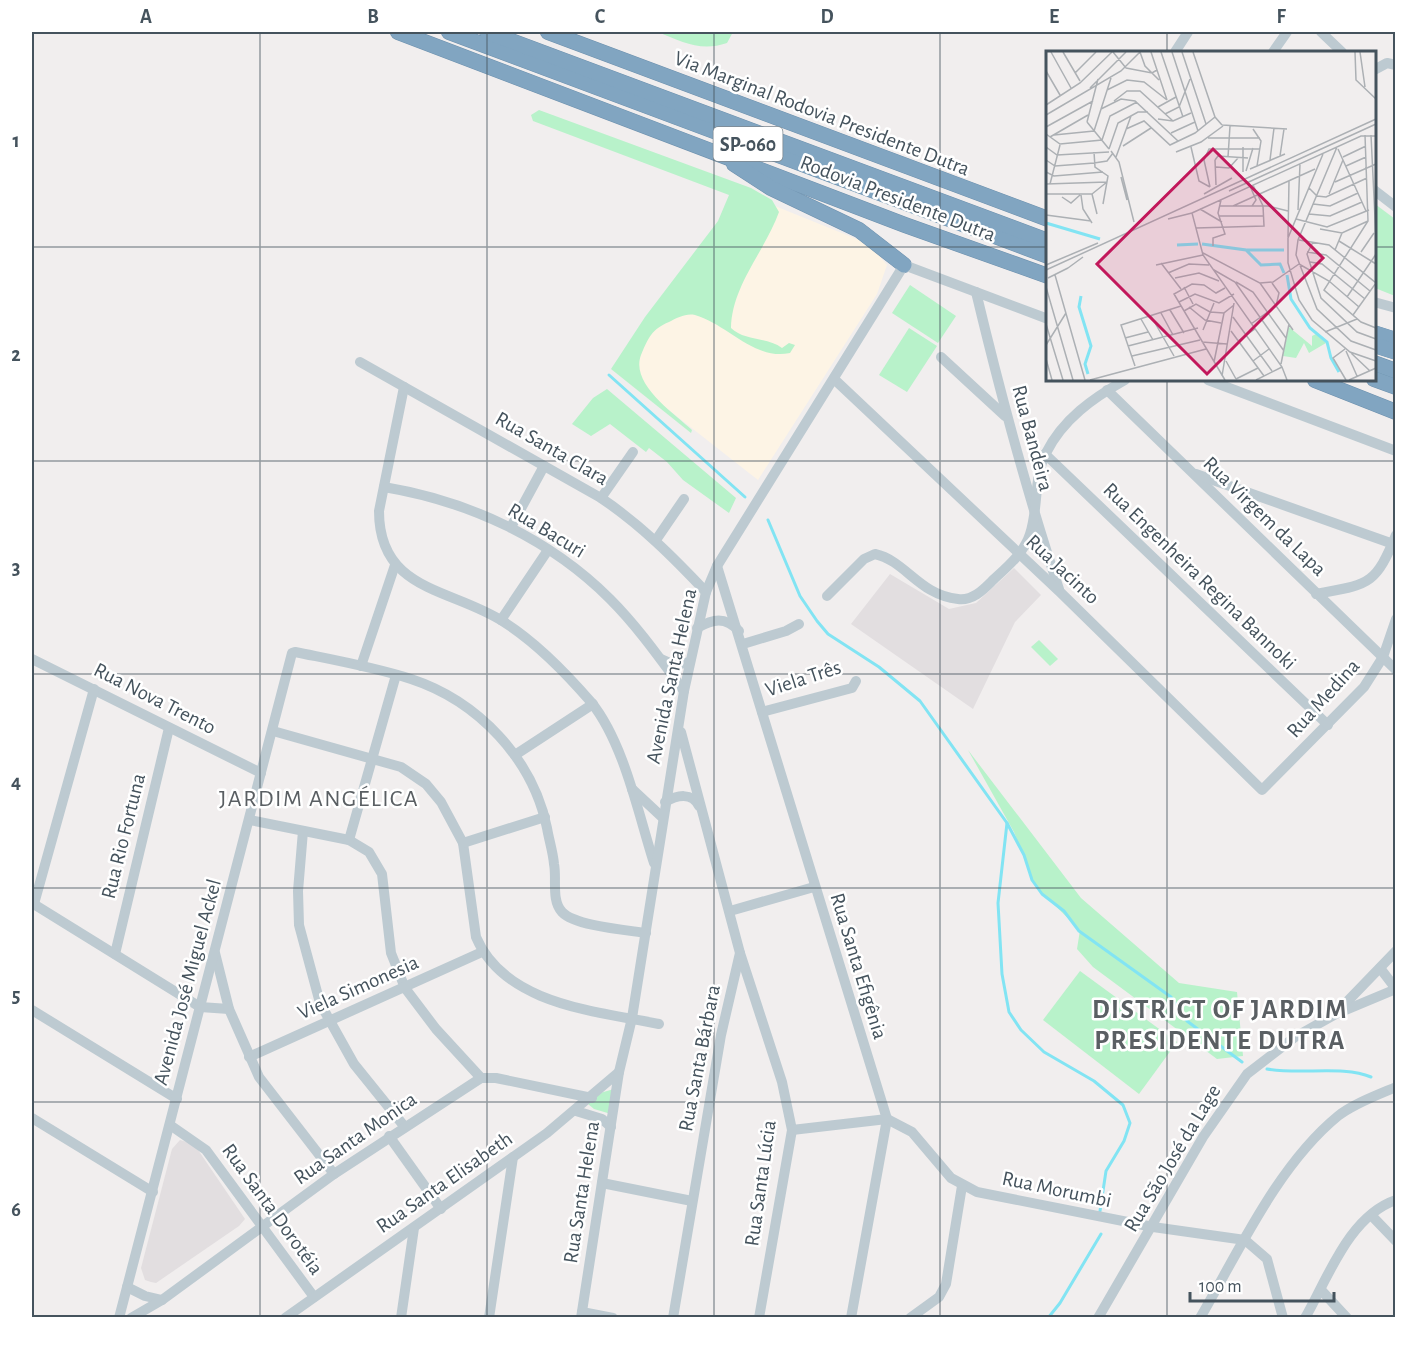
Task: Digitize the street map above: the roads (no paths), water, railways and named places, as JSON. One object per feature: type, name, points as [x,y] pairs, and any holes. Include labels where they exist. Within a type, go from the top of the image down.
[{"type":"highway","name":"Rodovia Presidente Dutra","points":[[398,32],[905,225],[1046,276]]},
{"type":"highway","name":"Rodovia Presidente Dutra","points":[[449,32],[1046,256]]},
{"type":"highway","name":"Rodovia Presidente Dutra","points":[[487,32],[1046,241]]},
{"type":"highway","name":"Via Marginal Rodovia Presidente Dutra","points":[[548,32],[1046,219]]},
{"type":"highway","points":[[564,32],[589,47]]},
{"type":"highway","points":[[717,152],[771,188],[859,230],[904,265]]},
{"type":"highway","points":[[976,194],[1008,195],[1046,209]]},
{"type":"highway","points":[[1376,334],[1395,340]]},
{"type":"highway","points":[[1376,346],[1395,352]]},
{"type":"highway","points":[[1376,364],[1395,371]]},
{"type":"highway","points":[[1376,380],[1395,387]]},
{"type":"highway","points":[[1318,381],[1395,412]]},
{"type":"street","points":[[1176,51],[1188,32]]},
{"type":"street","points":[[1321,32],[1341,51]]},
{"type":"street","points":[[1273,51],[1281,33]]},
{"type":"street","points":[[1376,69],[1387,63],[1395,65]]},
{"type":"street","points":[[1376,191],[1395,207]]},
{"type":"street","points":[[904,265],[1046,319]]},
{"type":"street","name":"Avenida Santa Helena","points":[[620,1072],[632,1018],[662,817],[680,728],[684,692],[706,592],[717,566],[904,265]]},
{"type":"street","name":"Rua Bandeira","points":[[976,292],[1005,416],[1033,513],[1060,592]]},
{"type":"street","points":[[1376,303],[1395,308]]},
{"type":"street","points":[[941,357],[1005,416]]},
{"type":"street","name":"Rua Santa Clara","points":[[360,362],[601,498],[631,518],[656,540],[706,592]]},
{"type":"street","name":"Rua Jacinto","points":[[834,379],[1060,592],[1262,790]]},
{"type":"street","points":[[827,596],[864,560],[875,554],[888,559],[930,591],[962,600],[973,597],[1019,554],[1030,533],[1036,482],[1045,454],[1063,426],[1082,407],[1123,381]]},
{"type":"street","points":[[1211,381],[1395,451]]},
{"type":"street","points":[[404,387],[379,523],[395,565],[419,584],[501,620],[545,654],[593,705],[606,726],[630,787],[655,868]]},
{"type":"street","name":"Rua Virgem da Lapa","points":[[1107,390],[1395,670]]},
{"type":"street","points":[[601,498],[633,452]]},
{"type":"street","name":"Rua Engenheira Regina Bannoki","points":[[1045,454],[1328,725]]},
{"type":"street","points":[[511,527],[544,466]]},
{"type":"street","points":[[1193,473],[1394,541],[1383,566],[1365,583],[1316,594]]},
{"type":"street","name":"Rua Bacuri","points":[[384,487],[454,504],[511,527],[548,550],[584,576],[609,599],[684,692]]},
{"type":"street","points":[[656,540],[684,499]]},
{"type":"street","points":[[501,620],[548,550]]},
{"type":"street","points":[[395,565],[361,666],[434,688],[466,707],[488,724],[515,755],[533,786],[545,817],[555,864],[556,896],[559,908],[565,915],[578,921],[646,933]]},
{"type":"street","name":"Rua Santa Efigênia","points":[[717,566],[743,644],[814,886],[887,1119],[850,1317]]},
{"type":"street","name":"Rua Medina","points":[[1262,790],[1364,687],[1383,657],[1395,619]]},
{"type":"street","points":[[697,628],[709,621],[721,620],[739,631]]},
{"type":"street","points":[[743,644],[786,631],[799,624]]},
{"type":"street","name":"Avenida José Miguel Ackel","points":[[119,1317],[273,732],[290,655],[296,652],[361,666]]},
{"type":"street","points":[[658,657],[675,665],[690,662]]},
{"type":"street","name":"Rua Nova Trento","points":[[32,659],[261,773]]},
{"type":"street","points":[[349,840],[396,675]]},
{"type":"street","name":"Viela Três","points":[[762,712],[852,688],[855,681]]},
{"type":"street","points":[[94,689],[33,904],[200,1007],[229,1009]]},
{"type":"street","points":[[515,755],[593,705]]},
{"type":"street","name":"Rua Rio Fortuna","points":[[115,954],[169,728]]},
{"type":"street","name":"Rua Santa Bárbara","points":[[673,1317],[721,1035],[740,953],[680,728]]},
{"type":"street","points":[[273,732],[373,758],[407,770],[426,784],[441,802],[463,843],[476,938],[482,952],[494,967],[515,984],[539,996],[659,1024]]},
{"type":"street","points":[[630,787],[662,817]]},
{"type":"street","points":[[665,802],[675,797],[690,797],[701,809]]},
{"type":"street","points":[[463,843],[545,817]]},
{"type":"street","points":[[250,820],[349,840],[369,852],[382,874],[391,953],[405,988],[436,1029],[481,1078],[495,1078],[592,1098]]},
{"type":"street","points":[[303,831],[298,891],[300,925],[317,991],[329,1023],[354,1064],[404,1126]]},
{"type":"street","points":[[730,911],[814,886]]},
{"type":"street","points":[[1336,1014],[1395,951]]},
{"type":"street","points":[[215,952],[229,1009],[249,1057],[278,1105],[334,1174]]},
{"type":"street","name":"Viela Simonesia","points":[[249,1057],[329,1023],[482,952]]},
{"type":"street","name":"Rua Santa Lúcia","points":[[740,953],[782,1082],[792,1130],[759,1317]]},
{"type":"street","points":[[1380,968],[1395,989]]},
{"type":"street","name":"Rua São José da Lage","points":[[1098,1317],[1203,1137],[1247,1074],[1295,1037],[1336,1014],[1395,989]]},
{"type":"street","points":[[32,1010],[177,1100]]},
{"type":"street","name":"Rua Santa Elisabeth","points":[[285,1317],[441,1209],[576,1111],[620,1072]]},
{"type":"street","name":"Rua Santa Helena","points":[[582,1315],[620,1072]]},
{"type":"street","name":"Rua Santa Monica","points":[[131,1317],[162,1300],[389,1136],[481,1078]]},
{"type":"street","points":[[1200,1317],[1289,1166],[1311,1140],[1340,1114],[1394,1092]]},
{"type":"street","points":[[576,1111],[602,1119],[611,1127]]},
{"type":"street","points":[[32,1118],[153,1192]]},
{"type":"street","points":[[792,1130],[887,1119]]},
{"type":"street","name":"Rua Morumbi","points":[[887,1119],[920,1138],[951,1178],[962,1186],[977,1192],[1152,1227],[1245,1240]]},
{"type":"street","name":"Rua Santa Dorotéia","points":[[170,1125],[206,1150],[314,1297]]},
{"type":"street","points":[[389,1136],[441,1209]]},
{"type":"street","points":[[489,1317],[513,1157]]},
{"type":"street","points":[[602,1183],[692,1201]]},
{"type":"street","points":[[910,1317],[939,1297],[946,1284],[962,1186]]},
{"type":"street","points":[[1305,1317],[1346,1246],[1371,1215],[1395,1200]]},
{"type":"street","points":[[1371,1215],[1395,1241]]},
{"type":"street","points":[[401,1317],[414,1228]]},
{"type":"street","points":[[1245,1240],[1267,1259],[1283,1317]]},
{"type":"street","points":[[127,1287],[145,1296],[162,1300]]},
{"type":"street","points":[[1321,1290],[1347,1317]]},
{"type":"street","points":[[582,1315],[614,1317]]},
{"type":"waterway","points":[[609,375],[745,497]]},
{"type":"waterway","points":[[768,520],[800,596],[817,621],[828,634],[879,667],[920,701],[1007,823],[998,903],[1002,974],[1009,1012],[1021,1030],[1044,1052],[1094,1081],[1123,1105],[1130,1123],[1124,1141],[1106,1171],[1100,1211]]},
{"type":"waterway","points":[[1007,823],[1024,855],[1032,880],[1042,894],[1064,911],[1079,931],[1171,997],[1187,1021],[1242,1062]]},
{"type":"waterway","points":[[1267,1069],[1335,1071],[1360,1073],[1371,1077]]},
{"type":"waterway","points":[[1048,1318],[1060,1303],[1101,1234]]},
{"type":"district","name":"JARDIM ANGÉLICA","points":[[319,798]]},
{"type":"district","name":"DISTRICT OF JARDIM PRESIDENTE DUTRA","points":[[1220,1024]]}]
